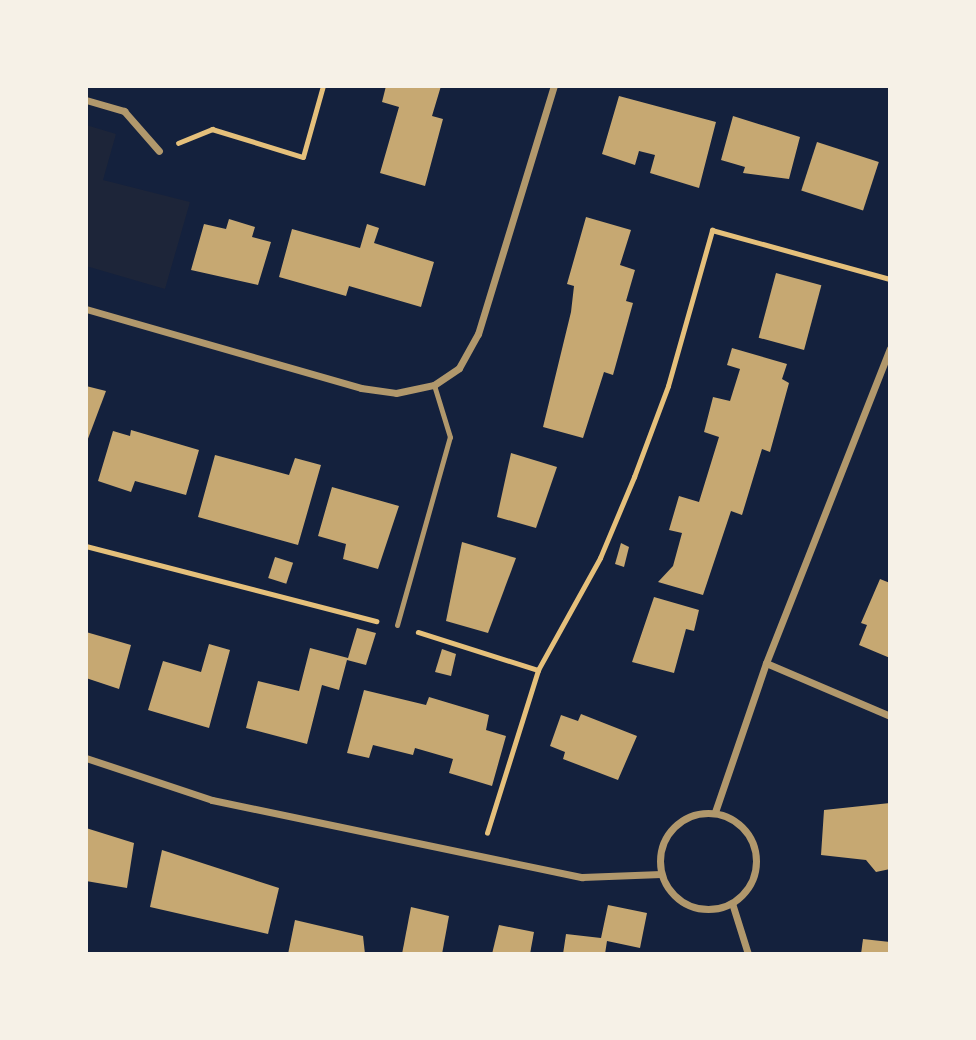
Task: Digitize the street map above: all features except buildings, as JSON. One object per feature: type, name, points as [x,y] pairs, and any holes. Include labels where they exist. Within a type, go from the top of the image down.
[{"type":"street","points":[[86,309],[361,388],[396,393],[434,385],[459,368],[478,334],[554,86]]},
{"type":"street","points":[[86,100],[124,111],[159,151]]},
{"type":"street","points":[[715,812],[766,663],[890,349]]},
{"type":"street","points":[[766,663],[890,716]]},
{"type":"street","points":[[86,758],[212,800],[582,877],[662,874]]},
{"type":"street","points":[[715,812],[744,828],[754,843],[752,882],[732,903],[688,905],[662,874],[667,835],[697,813],[715,812]]},
{"type":"street","points":[[732,903],[748,954]]},
{"type":"lane","points":[[397,625],[450,437],[434,385]]},
{"type":"path","points":[[159,151],[212,129],[303,157],[323,86]]},
{"type":"path","points":[[480,856],[538,670],[600,558],[668,386],[712,230],[890,279]]},
{"type":"path","points":[[86,546],[397,625],[538,670]]},
{"type":"shaded area","points":[[86,125],[116,134],[103,180],[190,202],[165,289],[86,266]]}]
